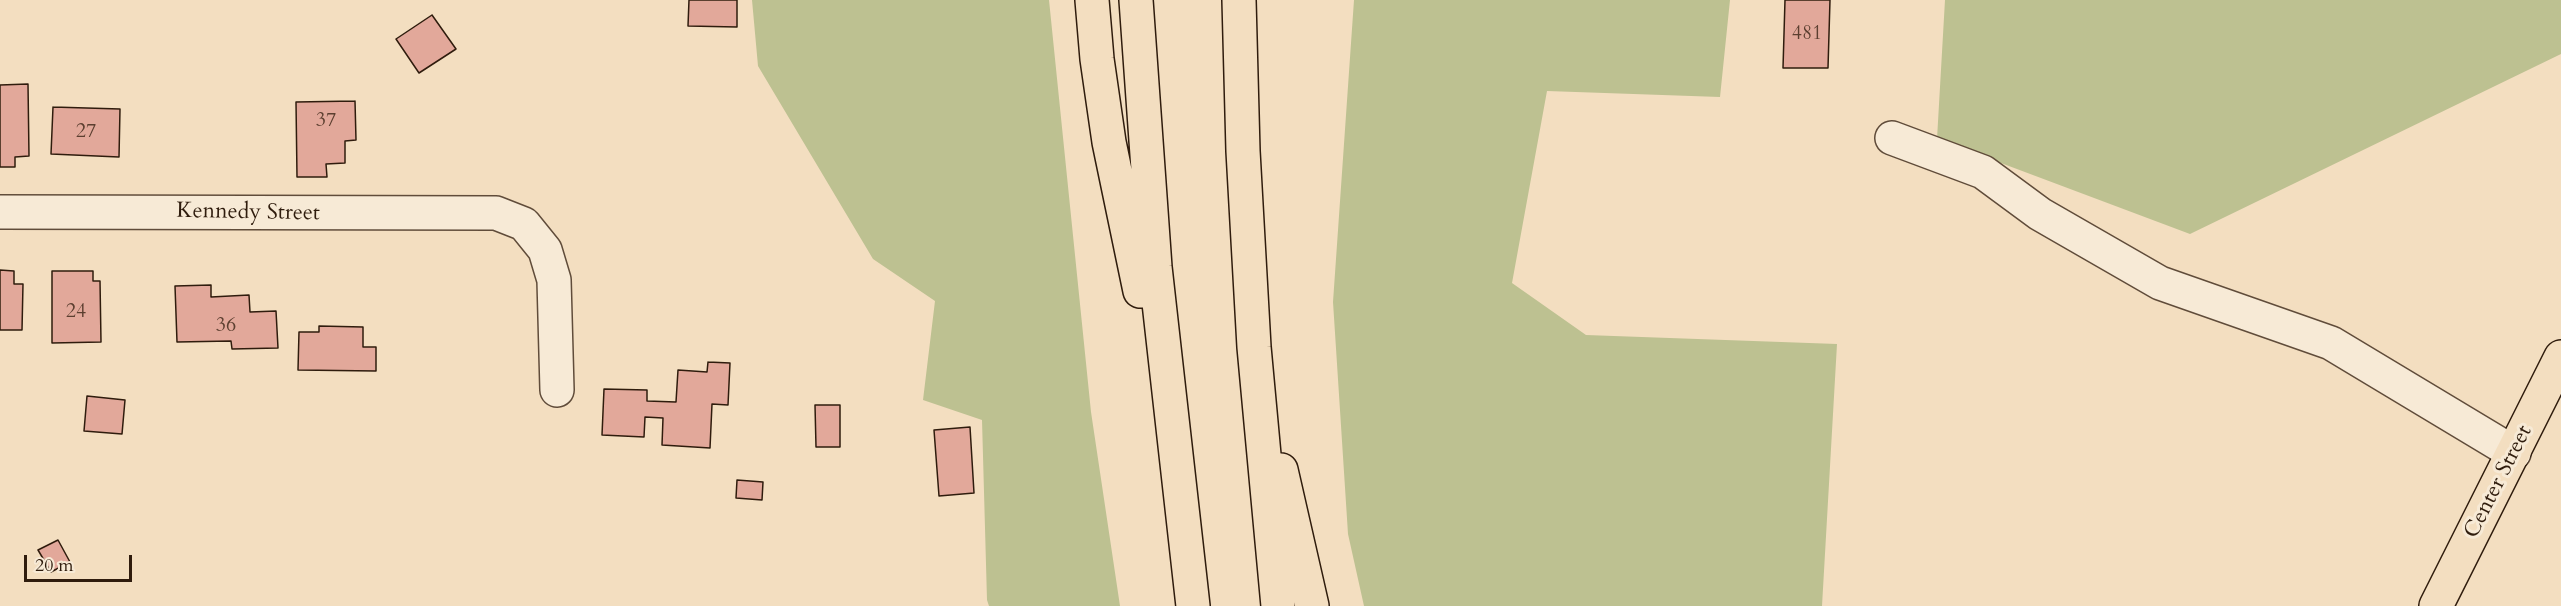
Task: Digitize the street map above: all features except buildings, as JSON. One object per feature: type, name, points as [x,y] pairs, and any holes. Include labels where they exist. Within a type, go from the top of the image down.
[{"type":"main road","points":[[1092,0],[1097,59],[1122,207],[1135,272],[1169,398]]},
{"type":"main road","points":[[1136,0],[1154,256],[1193,606]]},
{"type":"main road","points":[[1239,0],[1243,151],[1254,347],[1278,606]]},
{"type":"main road","points":[[1254,347],[1312,606]]},
{"type":"main road","name":"Center Street","points":[[2436,606],[2561,357]]},
{"type":"street","points":[[1892,138],[1983,172],[2040,214],[2160,282],[2331,343],[2514,453]]},
{"type":"street","name":"Kennedy Street","points":[[0,212],[496,213],[524,224],[545,250],[554,280],[557,390]]},
{"type":"green space","points":[[752,0],[1049,0],[1091,412],[1120,606],[989,606],[982,420],[923,400],[935,301],[873,259],[758,66]]},
{"type":"green space","points":[[1354,0],[1730,0],[1720,97],[1547,91],[1512,283],[1586,335],[1837,344],[1822,606],[1364,606],[1348,534],[1333,302]]},
{"type":"green space","points":[[1945,0],[2561,0],[2561,54],[2190,234],[1937,139]]}]
